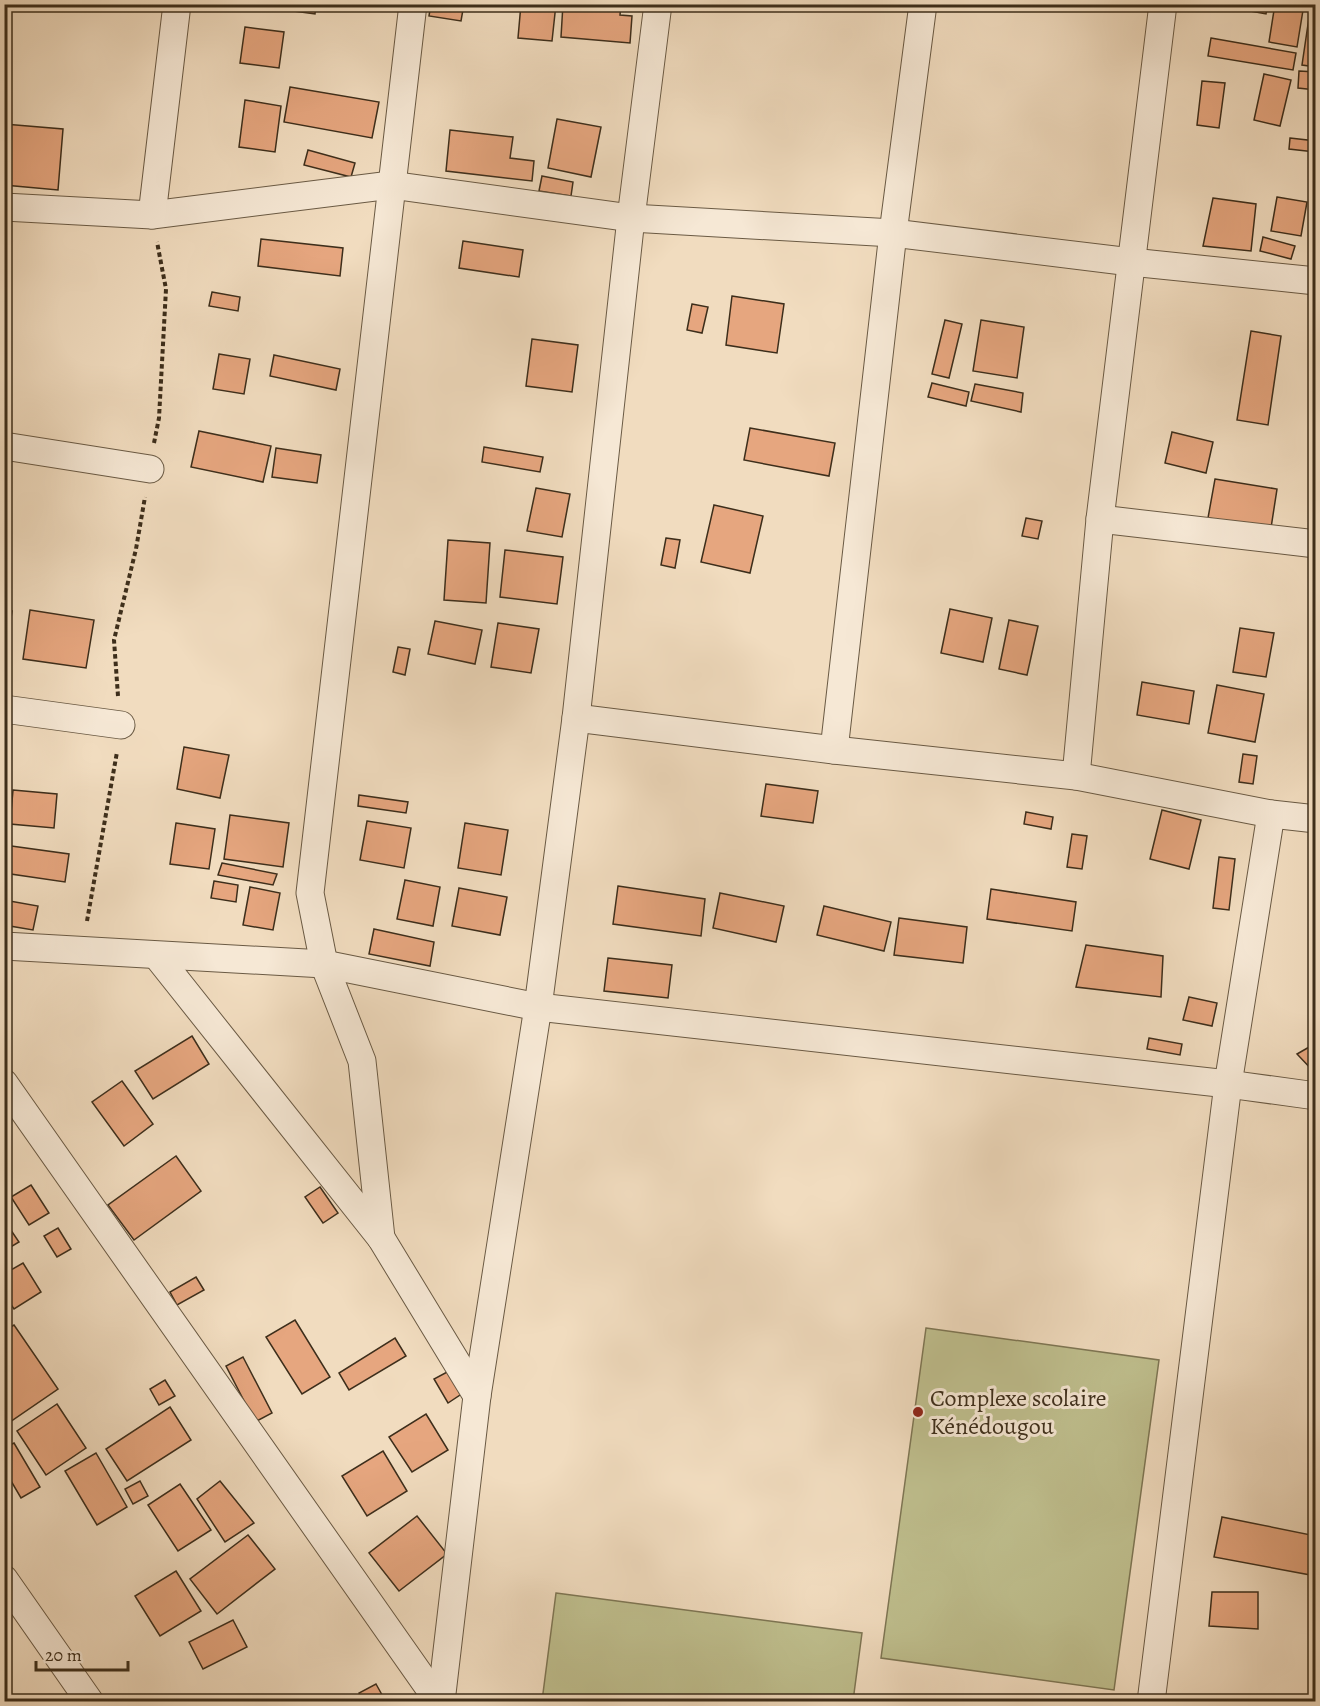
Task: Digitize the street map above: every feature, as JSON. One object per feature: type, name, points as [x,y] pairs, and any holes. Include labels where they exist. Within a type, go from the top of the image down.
[{"type":"street","points":[[152,214],[177,4]]},
{"type":"street","points":[[381,1238],[362,1061],[324,964],[310,893],[413,4]]},
{"type":"street","points":[[440,1701],[477,1396],[538,1007],[576,718],[631,218],[658,4]]},
{"type":"street","points":[[834,750],[893,233],[923,4]]},
{"type":"street","points":[[1076,776],[1100,519],[1163,4]]},
{"type":"street","points":[[4,207],[152,214],[391,185],[631,218],[893,233],[1131,262],[1316,281]]},
{"type":"street","points":[[4,446],[150,469]]},
{"type":"street","points":[[1100,519],[1316,544]]},
{"type":"street","points":[[4,709],[121,725]]},
{"type":"street","points":[[576,718],[834,750],[1076,776],[1270,814],[1316,819]]},
{"type":"street","points":[[1151,1701],[1228,1084],[1270,814]]},
{"type":"street","points":[[4,946],[324,964],[538,1007],[1228,1084],[1316,1096]]},
{"type":"street","points":[[158,956],[381,1238],[477,1396]]},
{"type":"street","points":[[4,1083],[440,1701]]},
{"type":"street","points":[[4,1579],[90,1701]]},
{"type":"path","points":[[81,951],[108,810],[121,725],[114,640],[136,549],[159,417],[166,289],[152,214]]},
{"type":"green space","points":[[926,1328],[1159,1360],[1114,1690],[881,1658]]},
{"type":"green space","points":[[556,1593],[862,1633],[853,1701],[542,1701]]},
{"type":"building","points":[[273,4],[316,4],[315,14],[272,8]]},
{"type":"building","points":[[431,4],[464,4],[461,21],[429,16]]},
{"type":"building","points":[[521,4],[556,4],[552,41],[518,38]]},
{"type":"building","points":[[563,4],[621,4],[620,15],[632,16],[630,43],[561,37]]},
{"type":"building","points":[[1229,4],[1268,4],[1266,14],[1228,7]]},
{"type":"building","points":[[1275,4],[1304,4],[1297,47],[1269,42]]},
{"type":"building","points":[[1311,4],[1316,4],[1316,67],[1302,65]]},
{"type":"building","points":[[245,27],[284,32],[279,68],[240,63]]},
{"type":"building","points":[[1211,38],[1296,53],[1293,70],[1208,56]]},
{"type":"building","points":[[1299,71],[1316,72],[1316,90],[1298,88]]},
{"type":"building","points":[[1264,74],[1291,80],[1280,126],[1254,120]]},
{"type":"building","points":[[1202,81],[1225,83],[1219,128],[1197,125]]},
{"type":"building","points":[[290,87],[379,102],[372,138],[284,122]]},
{"type":"building","points":[[245,100],[281,106],[275,152],[239,147]]},
{"type":"building","points":[[557,119],[601,127],[591,177],[548,168]]},
{"type":"building","points":[[4,124],[63,129],[58,190],[4,185]]},
{"type":"building","points":[[450,130],[513,137],[510,158],[534,161],[532,181],[446,171]]},
{"type":"building","points":[[1290,138],[1316,141],[1315,152],[1289,149]]},
{"type":"building","points":[[308,150],[355,163],[351,177],[304,165]]},
{"type":"building","points":[[542,176],[573,182],[571,196],[539,191]]},
{"type":"building","points":[[1277,197],[1307,202],[1301,236],[1271,231]]},
{"type":"building","points":[[1213,198],[1256,204],[1251,251],[1203,246]]},
{"type":"building","points":[[1263,237],[1295,246],[1291,259],[1260,251]]},
{"type":"building","points":[[261,239],[343,248],[340,276],[258,266]]},
{"type":"building","points":[[463,241],[523,250],[519,277],[459,268]]},
{"type":"building","points":[[212,292],[240,297],[238,311],[209,306]]},
{"type":"building","points":[[732,296],[784,304],[777,353],[726,345]]},
{"type":"building","points":[[692,304],[708,307],[702,333],[687,330]]},
{"type":"building","points":[[945,320],[962,324],[949,378],[932,374]]},
{"type":"building","points":[[981,320],[1024,327],[1017,378],[973,371]]},
{"type":"building","points":[[1251,331],[1281,336],[1268,425],[1237,420]]},
{"type":"building","points":[[532,339],[578,345],[572,392],[526,386]]},
{"type":"building","points":[[219,354],[250,359],[244,394],[213,389]]},
{"type":"building","points":[[274,355],[340,369],[336,390],[270,376]]},
{"type":"building","points":[[932,383],[969,392],[966,406],[928,397]]},
{"type":"building","points":[[975,384],[1023,393],[1021,412],[971,401]]},
{"type":"building","points":[[750,428],[835,443],[829,476],[744,460]]},
{"type":"building","points":[[199,431],[271,446],[263,482],[191,467]]},
{"type":"building","points":[[1172,432],[1213,442],[1206,473],[1165,463]]},
{"type":"building","points":[[484,447],[543,457],[540,472],[482,462]]},
{"type":"building","points":[[276,448],[321,455],[317,483],[272,477]]},
{"type":"building","points":[[1215,479],[1277,489],[1271,528],[1208,518]]},
{"type":"building","points":[[536,488],[570,494],[562,537],[527,531]]},
{"type":"building","points":[[714,505],[763,516],[750,573],[701,562]]},
{"type":"building","points":[[1026,518],[1042,521],[1038,539],[1022,536]]},
{"type":"building","points":[[666,538],[680,540],[675,568],[661,565]]},
{"type":"building","points":[[448,540],[490,543],[486,603],[444,600]]},
{"type":"building","points":[[505,550],[563,557],[557,604],[500,597]]},
{"type":"building","points":[[950,609],[992,618],[983,662],[941,653]]},
{"type":"building","points":[[30,610],[94,620],[86,668],[23,659]]},
{"type":"building","points":[[4,611],[12,611],[4,666]]},
{"type":"building","points":[[1009,620],[1038,626],[1027,675],[999,669]]},
{"type":"building","points":[[435,621],[482,630],[475,664],[428,654]]},
{"type":"building","points":[[498,623],[539,629],[531,673],[491,667]]},
{"type":"building","points":[[1240,628],[1274,633],[1266,677],[1233,672]]},
{"type":"building","points":[[398,647],[410,649],[405,675],[393,672]]},
{"type":"building","points":[[1142,682],[1194,691],[1189,724],[1137,715]]},
{"type":"building","points":[[1217,685],[1264,694],[1255,742],[1208,733]]},
{"type":"building","points":[[184,747],[229,755],[220,798],[177,789]]},
{"type":"building","points":[[1243,754],[1257,756],[1253,784],[1239,782]]},
{"type":"building","points":[[766,784],[818,791],[813,823],[761,816]]},
{"type":"building","points":[[13,790],[57,794],[54,828],[10,824]]},
{"type":"building","points":[[359,795],[408,802],[406,813],[358,806]]},
{"type":"building","points":[[1162,810],[1201,820],[1189,869],[1150,859]]},
{"type":"building","points":[[1026,812],[1053,817],[1051,829],[1024,824]]},
{"type":"building","points":[[230,815],[289,823],[283,867],[224,859]]},
{"type":"building","points":[[367,821],[411,828],[404,868],[360,860]]},
{"type":"building","points":[[176,823],[215,829],[209,869],[170,864]]},
{"type":"building","points":[[465,823],[508,830],[501,875],[458,868]]},
{"type":"building","points":[[1072,834],[1087,836],[1082,869],[1067,867]]},
{"type":"building","points":[[4,845],[69,854],[65,882],[4,873]]},
{"type":"building","points":[[1219,857],[1235,859],[1229,910],[1213,908]]},
{"type":"building","points":[[222,863],[277,874],[273,885],[218,875]]},
{"type":"building","points":[[405,880],[440,887],[433,926],[397,919]]},
{"type":"building","points":[[214,881],[238,885],[236,902],[211,898]]},
{"type":"building","points":[[618,886],[705,899],[701,936],[613,924]]},
{"type":"building","points":[[250,887],[280,893],[273,930],[243,925]]},
{"type":"building","points":[[459,888],[507,897],[500,935],[452,926]]},
{"type":"building","points":[[991,889],[1076,902],[1072,931],[987,919]]},
{"type":"building","points":[[720,893],[784,906],[776,942],[713,928]]},
{"type":"building","points":[[4,900],[38,906],[33,930],[4,925]]},
{"type":"building","points":[[824,906],[891,922],[884,951],[817,935]]},
{"type":"building","points":[[899,918],[967,927],[963,963],[894,955]]},
{"type":"building","points":[[374,929],[434,942],[430,966],[369,954]]},
{"type":"building","points":[[1086,945],[1163,956],[1161,997],[1076,987]]},
{"type":"building","points":[[608,958],[672,965],[668,998],[604,991]]},
{"type":"building","points":[[1189,997],[1217,1003],[1212,1026],[1183,1020]]},
{"type":"building","points":[[192,1036],[209,1064],[153,1099],[135,1071]]},
{"type":"building","points":[[1149,1038],[1182,1044],[1180,1055],[1147,1049]]},
{"type":"building","points":[[1311,1046],[1316,1050],[1316,1074],[1297,1054]]},
{"type":"building","points":[[122,1081],[153,1124],[124,1146],[92,1102]]},
{"type":"building","points":[[176,1156],[201,1191],[134,1240],[108,1205]]},
{"type":"building","points":[[31,1185],[49,1213],[29,1225],[11,1197]]},
{"type":"building","points":[[320,1187],[338,1213],[323,1223],[305,1197]]},
{"type":"building","points":[[4,1220],[19,1242],[4,1251]]},
{"type":"building","points":[[58,1228],[71,1249],[57,1257],[44,1236]]},
{"type":"building","points":[[23,1263],[41,1292],[14,1309],[4,1294],[4,1274]]},
{"type":"building","points":[[196,1277],[204,1290],[177,1305],[170,1292]]},
{"type":"building","points":[[295,1320],[330,1377],[302,1394],[266,1337]]},
{"type":"building","points":[[14,1325],[58,1389],[4,1426],[4,1331]]},
{"type":"building","points":[[395,1338],[406,1356],[349,1390],[339,1373]]},
{"type":"building","points":[[243,1357],[272,1413],[255,1422],[226,1366]]},
{"type":"building","points":[[449,1371],[463,1393],[448,1403],[434,1379]]},
{"type":"building","points":[[165,1380],[175,1396],[159,1405],[150,1389]]},
{"type":"building","points":[[57,1404],[86,1448],[46,1475],[17,1431]]},
{"type":"building","points":[[170,1407],[191,1440],[127,1481],[106,1449]]},
{"type":"building","points":[[426,1414],[448,1450],[412,1472],[389,1437]]},
{"type":"building","points":[[14,1443],[40,1487],[21,1498],[4,1469],[4,1448]]},
{"type":"building","points":[[383,1451],[407,1491],[367,1516],[342,1476]]},
{"type":"building","points":[[96,1453],[127,1507],[97,1525],[65,1471]]},
{"type":"building","points":[[140,1481],[148,1496],[133,1504],[125,1489]]},
{"type":"building","points":[[220,1481],[254,1523],[225,1542],[197,1499]]},
{"type":"building","points":[[180,1484],[211,1530],[178,1551],[148,1505]]},
{"type":"building","points":[[417,1516],[447,1554],[399,1591],[369,1553]]},
{"type":"building","points":[[1222,1517],[1316,1536],[1316,1576],[1214,1557]]},
{"type":"building","points":[[248,1535],[275,1569],[217,1614],[190,1579]]},
{"type":"building","points":[[176,1571],[201,1611],[160,1636],[135,1596]]},
{"type":"building","points":[[1212,1592],[1258,1592],[1258,1629],[1209,1626]]},
{"type":"building","points":[[233,1620],[247,1647],[203,1669],[189,1642]]},
{"type":"building","points":[[376,1684],[386,1702],[363,1702],[359,1693]]},
{"type":"place","name":"Complexe scolaire Kénédougou","points":[[918,1412]]}]
